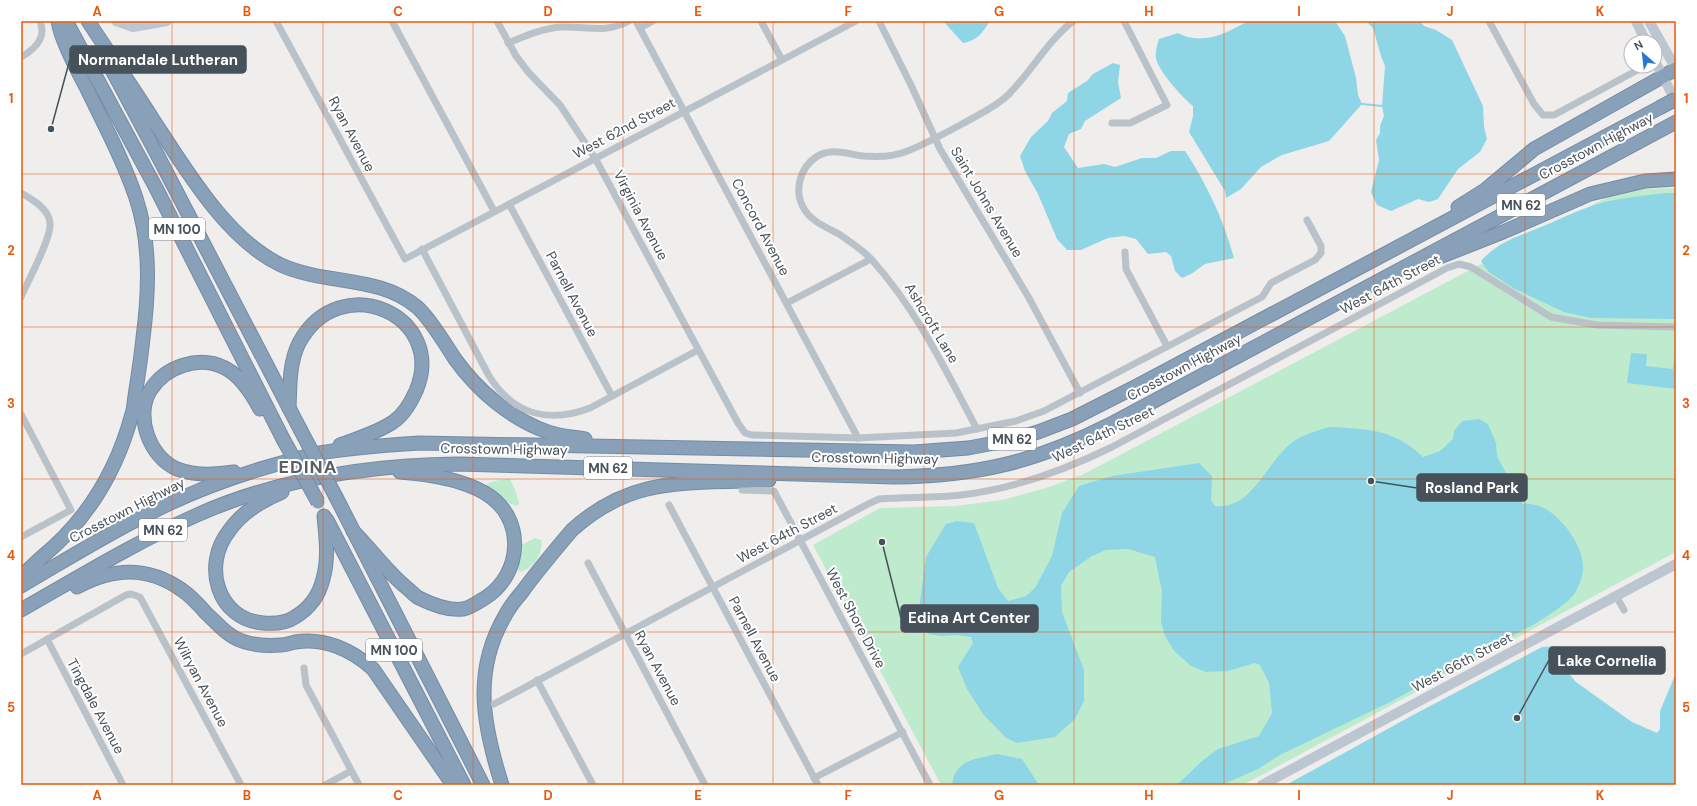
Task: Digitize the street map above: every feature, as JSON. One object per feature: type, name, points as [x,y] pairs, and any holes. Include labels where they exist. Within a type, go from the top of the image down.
[{"type":"highway","points":[[21,575],[58,544],[82,518],[99,494],[120,451],[132,413],[147,316],[148,269],[145,239],[137,200],[117,153],[72,57],[58,21]]},
{"type":"highway","name":"MN 100","points":[[66,21],[156,188],[283,439],[318,502],[464,785]]},
{"type":"highway","points":[[86,21],[179,159],[205,194],[245,241],[274,261],[293,269],[321,277],[376,286],[405,299],[420,310],[471,380],[489,397],[507,410],[530,424],[550,433],[595,440],[616,446]]},
{"type":"highway","name":"MN 100","points":[[86,21],[336,497],[483,785]]},
{"type":"highway","points":[[1367,265],[1485,190],[1534,149],[1676,69]]},
{"type":"highway","name":"Crosstown Highway","points":[[21,586],[153,512],[220,482],[320,453],[382,445],[420,443],[914,452],[968,448],[1011,440],[1072,419],[1367,265],[1676,100]]},
{"type":"highway","name":"Crosstown Highway","points":[[21,611],[124,551],[197,514],[259,492],[317,477],[358,470],[408,465],[459,464],[927,476],[960,474],[1023,461],[1081,439],[1111,424],[1672,124]]},
{"type":"highway","points":[[1374,284],[1503,232],[1590,194],[1645,181],[1676,179]]},
{"type":"highway","points":[[289,408],[291,367],[298,346],[313,324],[330,311],[350,304],[375,306],[400,318],[412,332],[419,350],[421,368],[418,387],[406,409],[392,423],[362,437],[320,453]]},
{"type":"highway","points":[[271,466],[238,472],[208,474],[175,468],[159,456],[146,431],[144,418],[150,392],[162,375],[185,364],[205,362],[225,368],[241,380],[264,417],[283,439]]},
{"type":"highway","points":[[353,531],[397,581],[418,598],[447,608],[463,609],[494,592],[505,579],[512,566],[515,549],[511,521],[505,511],[485,492],[435,475],[358,470]]},
{"type":"highway","points":[[502,785],[490,746],[484,718],[483,688],[486,663],[505,614],[572,530],[585,518],[618,498],[658,486],[676,483],[859,475]]},
{"type":"highway","points":[[317,477],[255,505],[228,531],[222,544],[216,568],[216,581],[220,595],[226,604],[245,619],[265,624],[279,623],[290,620],[309,607],[316,599],[326,569],[327,555],[324,516]]},
{"type":"highway","points":[[21,611],[103,576],[125,571],[138,572],[164,578],[184,591],[226,632],[242,641],[254,644],[280,645],[313,641],[340,647],[365,662],[373,669],[453,785]]},
{"type":"street","points":[[21,57],[37,45],[41,38],[43,29],[40,21]]},
{"type":"street","points":[[116,21],[133,27],[167,21]]},
{"type":"street","name":"Ryan Avenue","points":[[276,21],[405,259]]},
{"type":"street","points":[[392,21],[494,211]]},
{"type":"street","name":"Virginia Avenue","points":[[497,21],[508,43],[529,74],[560,105],[595,158],[698,350],[745,433],[752,435],[858,438]]},
{"type":"street","points":[[508,43],[545,29],[562,27],[601,30],[612,28],[629,21]]},
{"type":"street","name":"Concord Avenue","points":[[636,21],[858,438]]},
{"type":"street","points":[[640,28],[653,21]]},
{"type":"street","points":[[761,21],[782,60]]},
{"type":"street","name":"West 62nd Street","points":[[405,259],[856,21]]},
{"type":"street","name":"Saint Johns Avenue","points":[[879,21],[911,85],[935,138],[955,176],[1029,298],[1080,393]]},
{"type":"street","name":"Ashcroft Lane","points":[[978,430],[913,313],[896,288],[871,259],[852,243],[809,215],[799,196],[801,174],[816,157],[826,153],[837,151],[862,156],[890,156],[905,152],[935,138],[1000,103],[1055,37],[1072,21]]},
{"type":"street","points":[[1112,123],[1130,123],[1167,105],[1124,21]]},
{"type":"street","points":[[1489,21],[1534,104],[1543,115],[1554,115],[1630,74]]},
{"type":"street","points":[[1636,21],[1642,34]]},
{"type":"street","points":[[1649,21],[1676,69]]},
{"type":"street","points":[[1663,76],[1676,100]]},
{"type":"street","points":[[21,192],[32,199],[48,214],[50,222],[47,238],[21,297]]},
{"type":"street","name":"Parnell Avenue","points":[[509,204],[612,396]]},
{"type":"street","points":[[858,438],[956,433],[978,430],[1016,421],[1044,411],[1262,297],[1265,290],[1271,283],[1315,260],[1321,253],[1321,246],[1307,220]]},
{"type":"street","points":[[422,249],[489,376],[497,388],[519,407],[547,415],[561,416],[576,413],[590,408],[698,350]]},
{"type":"street","points":[[1125,252],[1126,269],[1167,346]]},
{"type":"street","points":[[787,303],[871,259]]},
{"type":"street","name":"West 64th Street","points":[[494,704],[879,499],[962,495],[1019,483],[1067,468],[1112,447],[1447,268],[1459,264],[1471,267],[1489,277],[1551,317],[1597,325],[1676,327]]},
{"type":"street","points":[[21,537],[71,510],[22,419]]},
{"type":"street","name":"West Shore Drive","points":[[742,490],[774,491],[930,785]]},
{"type":"street","name":"Parnell Avenue","points":[[670,505],[816,782]]},
{"type":"street","name":"Ryan Avenue","points":[[588,563],[705,785]]},
{"type":"street","name":"West 66th Street","points":[[1262,785],[1676,564]]},
{"type":"street","name":"Wilryan Avenue","points":[[47,639],[126,596],[136,595],[143,599],[241,785]]},
{"type":"street","points":[[1616,596],[1624,610]]},
{"type":"street","points":[[21,654],[47,639]]},
{"type":"street","name":"Tingdale Avenue","points":[[47,639],[123,785]]},
{"type":"street","points":[[304,668],[306,685],[359,785]]},
{"type":"street","points":[[538,680],[593,785]]},
{"type":"street","points":[[816,782],[903,732]]},
{"type":"street","points":[[325,785],[352,771]]},
{"type":"green space","points":[[1676,188],[1676,552],[1243,785],[941,785],[813,545],[880,508],[955,506],[1002,500],[1046,488],[1084,474],[1621,190]]},
{"type":"green space","points":[[510,479],[519,502],[517,506],[504,502],[485,486],[493,481]]},
{"type":"green space","points":[[535,538],[541,540],[541,550],[539,555],[529,568],[520,572],[516,568],[519,546]]},
{"type":"water","points":[[943,21],[990,21],[976,38],[963,43]]},
{"type":"water","points":[[1248,21],[1335,21],[1345,36],[1356,78],[1358,95],[1362,104],[1329,141],[1282,155],[1261,167],[1241,189],[1226,198],[1225,191],[1189,132],[1193,116],[1193,106],[1177,91],[1161,70],[1156,58],[1156,51],[1159,39],[1178,33],[1187,37],[1205,38],[1232,30]]},
{"type":"water","points":[[1366,21],[1420,21],[1424,26],[1436,30],[1452,40],[1483,106],[1484,127],[1487,139],[1480,152],[1458,169],[1438,199],[1429,202],[1418,199],[1391,211],[1377,205],[1371,192],[1379,160],[1376,140],[1380,133],[1380,126],[1384,116],[1382,106],[1385,66],[1373,28]]},
{"type":"water","points":[[1113,63],[1120,65],[1118,82],[1121,98],[1085,121],[1081,129],[1069,134],[1064,147],[1078,168],[1104,164],[1115,167],[1142,158],[1156,158],[1171,151],[1185,151],[1201,176],[1214,203],[1234,258],[1205,264],[1191,274],[1182,278],[1175,271],[1171,256],[1166,252],[1148,254],[1136,239],[1124,236],[1108,238],[1081,250],[1067,250],[1057,239],[1038,194],[1025,171],[1020,156],[1031,137],[1048,121],[1052,113],[1067,101],[1068,93],[1087,81],[1093,74]]},
{"type":"water","points":[[1676,193],[1676,319],[1591,318],[1564,312],[1513,288],[1489,272],[1481,261],[1488,254],[1509,240],[1580,210],[1636,196]]},
{"type":"water","points":[[1631,353],[1647,354],[1646,366],[1673,369],[1674,358],[1676,358],[1676,389],[1627,383]]},
{"type":"water","points":[[1479,419],[1488,424],[1496,443],[1497,456],[1507,475],[1509,491],[1523,504],[1536,505],[1549,511],[1568,529],[1578,546],[1583,563],[1583,571],[1574,595],[1559,608],[1538,622],[1390,702],[1280,755],[1258,769],[1221,785],[1177,785],[1203,760],[1218,749],[1259,736],[1272,713],[1269,683],[1260,665],[1255,663],[1228,671],[1206,672],[1191,666],[1174,651],[1165,636],[1161,622],[1162,592],[1155,557],[1128,549],[1106,550],[1092,556],[1069,572],[1061,586],[1062,612],[1084,670],[1084,701],[1075,719],[1055,737],[1017,743],[1006,738],[983,714],[967,689],[958,667],[973,643],[971,637],[929,634],[920,624],[919,609],[926,557],[946,524],[957,521],[974,523],[998,588],[1008,601],[1026,596],[1035,588],[1052,556],[1062,513],[1079,486],[1112,476],[1199,463],[1212,476],[1211,500],[1215,506],[1229,505],[1241,500],[1251,491],[1278,456],[1288,446],[1299,438],[1316,431],[1333,427],[1376,431],[1401,440],[1423,457],[1440,451],[1453,439],[1454,431],[1462,421]]},
{"type":"water","points":[[1555,646],[1562,655],[1564,668],[1576,682],[1632,722],[1657,733],[1660,729],[1660,711],[1676,673],[1676,785],[1286,785],[1413,715],[1542,647]]},
{"type":"water","points":[[997,754],[1022,759],[1039,785],[952,785],[957,770],[962,765],[974,759]]},
{"type":"waterway","points":[[1362,104],[1382,106]]},
{"type":"place","name":"Normandale Lutheran","points":[[51,129]]},
{"type":"place","name":"Rosland Park","points":[[1371,481]]},
{"type":"place","name":"Edina Art Center","points":[[882,542]]},
{"type":"place","name":"Lake Cornelia","points":[[1517,718]]},
{"type":"district","name":"EDINA","points":[[308,467]]}]
